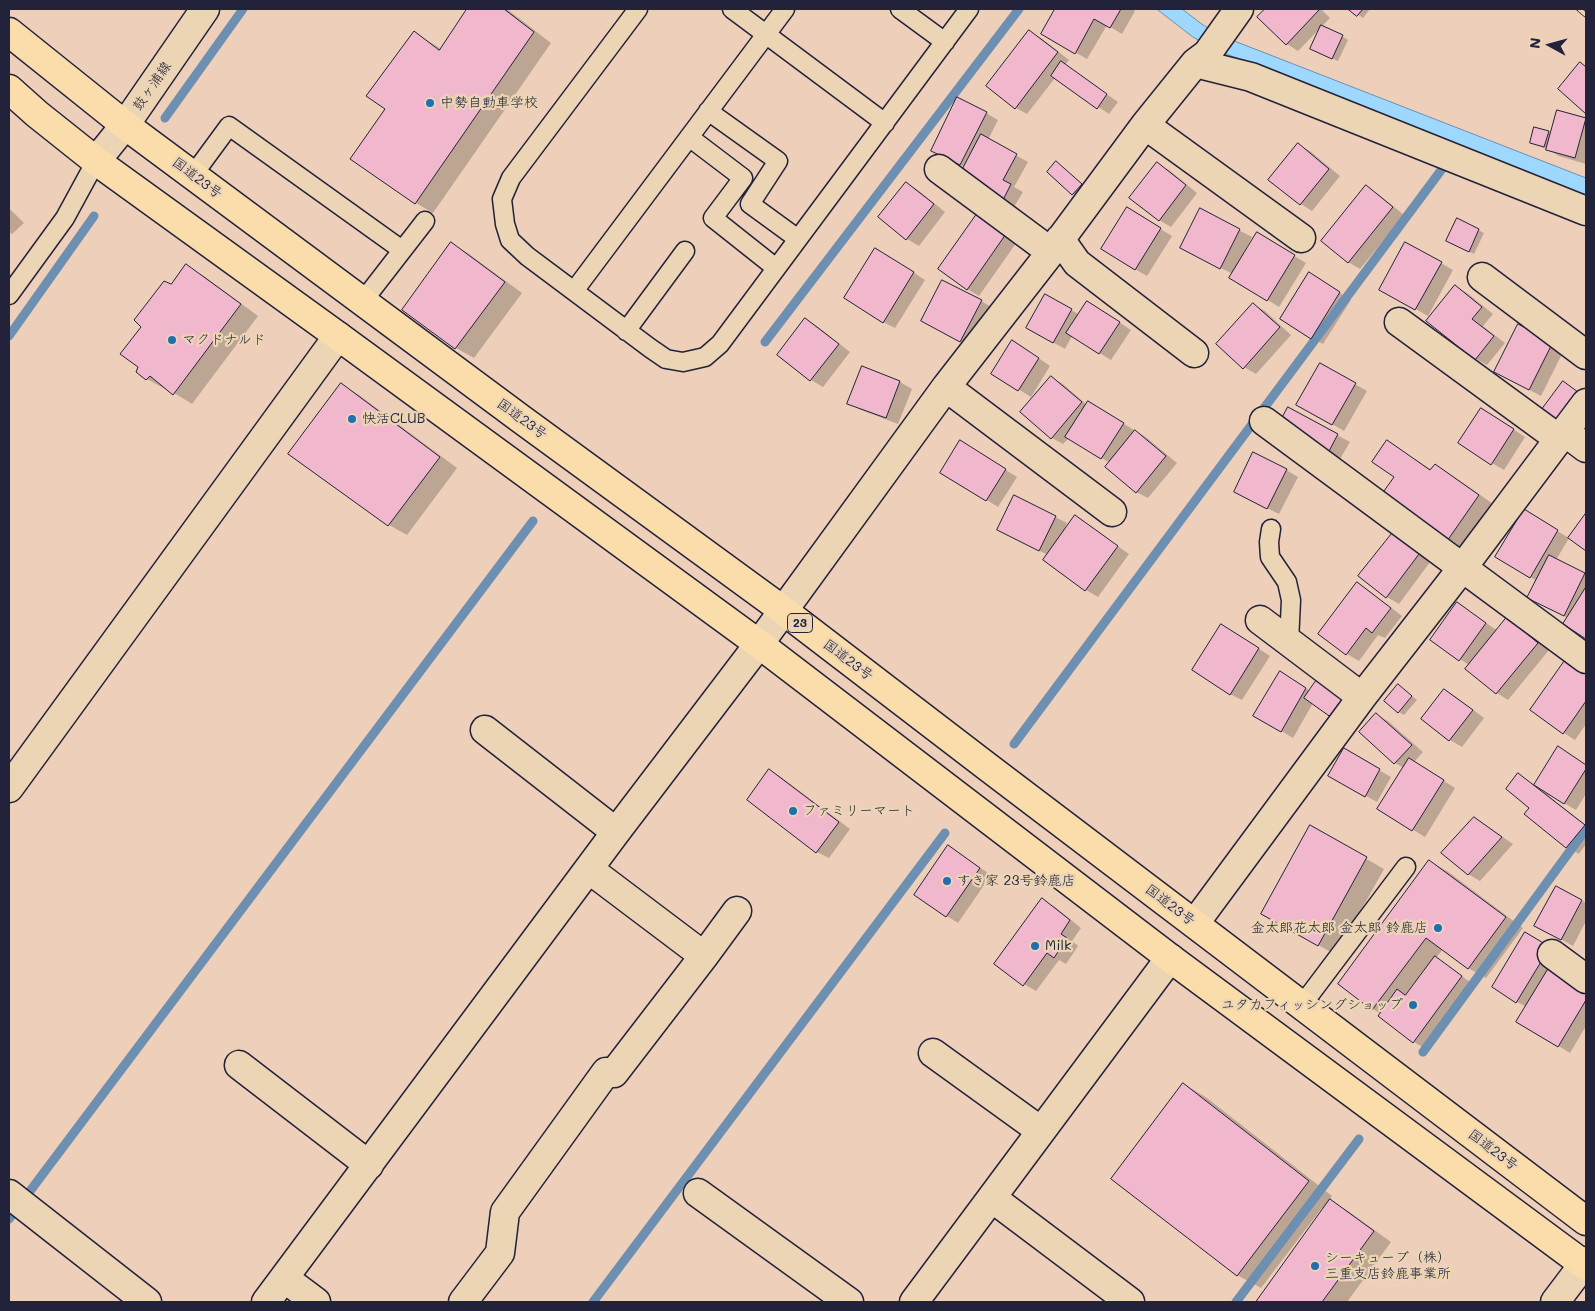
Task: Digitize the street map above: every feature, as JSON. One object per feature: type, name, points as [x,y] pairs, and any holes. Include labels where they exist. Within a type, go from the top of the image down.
[{"type":"highway","name":"国道23号","points":[[9,32],[124,125],[784,611],[1586,1221]]},
{"type":"highway","points":[[9,89],[96,161],[759,644],[1170,958],[1585,1264]]},
{"type":"street","name":"鼓ヶ浦線","points":[[96,161],[124,125],[205,9]]},
{"type":"street","points":[[266,1302],[590,870],[616,832],[784,611],[946,387],[1056,246],[1146,125],[1201,59],[1232,18]]},
{"type":"street","points":[[1201,59],[1586,210]]},
{"type":"street","points":[[1146,125],[1301,238]]},
{"type":"street","points":[[939,168],[1056,246],[1194,353]]},
{"type":"street","points":[[1482,277],[1586,355]]},
{"type":"street","points":[[1399,322],[1570,440]]},
{"type":"street","points":[[9,788],[338,336]]},
{"type":"street","points":[[946,387],[1112,512]]},
{"type":"street","points":[[1196,924],[1362,697],[1463,567],[1570,440],[1586,403]]},
{"type":"street","points":[[1264,421],[1586,659]]},
{"type":"street","points":[[1260,620],[1362,697]]},
{"type":"street","points":[[485,730],[616,832]]},
{"type":"street","points":[[590,870],[704,956]]},
{"type":"street","points":[[463,1302],[500,1253],[505,1212],[606,1072],[614,1072],[737,911]]},
{"type":"street","points":[[1552,954],[1586,979]]},
{"type":"street","points":[[914,1302],[1170,958]]},
{"type":"street","points":[[933,1053],[1041,1131]]},
{"type":"street","points":[[239,1064],[370,1165]]},
{"type":"street","points":[[698,1193],[849,1302]]},
{"type":"street","points":[[992,1198],[1130,1302]]},
{"type":"street","points":[[16,1199],[147,1302]]},
{"type":"street","points":[[1555,1302],[1585,1264]]},
{"type":"street","points":[[284,1278],[316,1302]]},
{"type":"lane","points":[[638,9],[511,178],[502,199],[505,224],[510,240],[527,256],[666,359],[683,362],[705,357],[720,344],[969,9]]},
{"type":"lane","points":[[732,9],[885,123]]},
{"type":"lane","points":[[574,291],[785,9]]},
{"type":"lane","points":[[900,9],[944,42]]},
{"type":"lane","points":[[708,111],[778,162],[750,204],[798,239]]},
{"type":"lane","points":[[193,175],[229,126],[402,250]]},
{"type":"lane","points":[[689,137],[742,178],[713,218],[776,268]]},
{"type":"lane","points":[[9,295],[65,218],[96,161]]},
{"type":"lane","points":[[363,301],[425,221]]},
{"type":"lane","points":[[626,331],[685,251]]},
{"type":"lane","points":[[1271,529],[1269,542],[1270,557],[1287,582],[1291,600],[1289,642]]},
{"type":"lane","points":[[1302,1004],[1406,867]]},
{"type":"water","points":[[1157,9],[1182,9],[1203,25],[1224,37],[1586,178],[1586,197],[1214,49],[1193,37]]},
{"type":"building","name":"中勢自動車学校","points":[[467,9],[504,9],[534,32],[415,204],[350,159],[385,109],[366,96],[414,31],[439,50]]},
{"type":"building","points":[[1055,9],[1121,9],[1110,28],[1094,19],[1075,54],[1041,34]]},
{"type":"building","points":[[1265,9],[1319,10],[1286,45],[1257,17]]},
{"type":"building","points":[[1348,9],[1363,9],[1357,16]]},
{"type":"building","points":[[1321,25],[1343,35],[1332,59],[1310,49]]},
{"type":"building","points":[[1029,30],[1058,52],[1015,109],[986,86]]},
{"type":"building","points":[[1061,61],[1107,94],[1097,109],[1051,76]]},
{"type":"building","points":[[1580,62],[1586,67],[1586,114],[1558,89]]},
{"type":"building","points":[[957,97],[987,112],[960,165],[931,151]]},
{"type":"building","points":[[1557,110],[1586,118],[1575,158],[1546,150]]},
{"type":"building","points":[[1534,127],[1549,131],[1544,147],[1530,143]]},
{"type":"building","points":[[981,134],[1017,154],[1003,180],[1011,184],[1002,202],[958,178]]},
{"type":"building","points":[[1298,143],[1329,169],[1300,205],[1268,180]]},
{"type":"building","points":[[1056,161],[1082,184],[1072,195],[1047,172]]},
{"type":"building","points":[[1157,162],[1186,185],[1159,221],[1129,198]]},
{"type":"building","points":[[906,182],[934,204],[906,240],[878,217]]},
{"type":"building","points":[[1366,185],[1393,207],[1348,263],[1321,241]]},
{"type":"building","points":[[1127,207],[1161,228],[1135,270],[1101,249]]},
{"type":"building","points":[[1200,208],[1240,229],[1220,269],[1180,248]]},
{"type":"building","points":[[979,211],[1008,231],[967,290],[938,269]]},
{"type":"building","points":[[1457,218],[1479,229],[1469,252],[1446,241]]},
{"type":"building","points":[[1257,232],[1295,255],[1267,301],[1229,278]]},
{"type":"building","points":[[451,242],[505,282],[455,349],[402,310]]},
{"type":"building","points":[[1405,242],[1442,262],[1415,310],[1379,290]]},
{"type":"building","points":[[875,248],[914,272],[883,323],[844,298]]},
{"type":"building","name":"マクドナルド","points":[[186,264],[241,304],[173,395],[150,376],[146,380],[136,372],[138,367],[120,354],[141,327],[134,320],[164,281],[171,284]]},
{"type":"building","points":[[1309,272],[1340,292],[1311,339],[1280,319]]},
{"type":"building","points":[[942,280],[982,300],[960,342],[921,321]]},
{"type":"building","points":[[1455,285],[1482,307],[1472,319],[1494,336],[1475,360],[1426,321]]},
{"type":"building","points":[[1045,294],[1072,309],[1053,343],[1026,328]]},
{"type":"building","points":[[1087,301],[1120,322],[1099,354],[1066,333]]},
{"type":"building","points":[[1253,303],[1280,327],[1243,369],[1216,344]]},
{"type":"building","points":[[805,318],[839,344],[810,381],[777,355]]},
{"type":"building","points":[[1518,324],[1553,342],[1529,390],[1494,372]]},
{"type":"building","points":[[1012,340],[1039,358],[1018,391],[991,374]]},
{"type":"building","points":[[1320,363],[1356,383],[1332,425],[1296,405]]},
{"type":"building","points":[[862,366],[900,381],[886,418],[847,404]]},
{"type":"building","points":[[1051,376],[1082,402],[1051,439],[1020,412]]},
{"type":"building","points":[[1563,381],[1582,395],[1559,426],[1540,412]]},
{"type":"building","name":"快活CLUB","points":[[341,383],[440,457],[388,526],[288,454]]},
{"type":"building","points":[[1088,401],[1124,423],[1101,459],[1065,437]]},
{"type":"building","points":[[1288,407],[1338,434],[1328,453],[1278,426]]},
{"type":"building","points":[[1481,408],[1514,429],[1491,465],[1458,443]]},
{"type":"building","points":[[1135,430],[1166,456],[1136,493],[1105,467]]},
{"type":"building","points":[[960,440],[1006,469],[986,501],[940,473]]},
{"type":"building","points":[[1387,440],[1430,470],[1435,464],[1479,495],[1445,544],[1379,498],[1394,477],[1372,462]]},
{"type":"building","points":[[1253,452],[1287,469],[1267,509],[1234,492]]},
{"type":"building","points":[[1014,495],[1056,516],[1039,551],[997,530]]},
{"type":"building","points":[[1524,509],[1558,530],[1530,578],[1495,557]]},
{"type":"building","points":[[1586,513],[1586,551],[1568,538]]},
{"type":"building","points":[[1075,515],[1118,546],[1085,591],[1043,560]]},
{"type":"building","points":[[1398,526],[1425,546],[1386,598],[1358,576]]},
{"type":"building","points":[[1549,555],[1585,573],[1564,616],[1527,598]]},
{"type":"building","points":[[1357,582],[1391,608],[1372,633],[1366,628],[1346,655],[1318,634]]},
{"type":"building","points":[[1586,587],[1586,639],[1563,624]]},
{"type":"building","points":[[1457,602],[1486,623],[1459,661],[1430,640]]},
{"type":"building","points":[[1507,617],[1538,643],[1496,694],[1465,669]]},
{"type":"building","points":[[1221,624],[1259,648],[1230,695],[1192,670]]},
{"type":"building","points":[[1566,659],[1586,674],[1586,701],[1563,734],[1530,710]]},
{"type":"building","points":[[1280,671],[1306,688],[1281,732],[1253,716]]},
{"type":"building","points":[[1318,678],[1346,697],[1332,718],[1304,698]]},
{"type":"building","points":[[1398,684],[1412,696],[1398,713],[1384,701]]},
{"type":"building","points":[[1444,689],[1473,710],[1449,741],[1421,719]]},
{"type":"building","points":[[1376,713],[1412,745],[1394,764],[1359,732]]},
{"type":"building","points":[[1558,746],[1586,765],[1586,769],[1564,804],[1534,785]]},
{"type":"building","points":[[1344,748],[1380,769],[1365,797],[1328,776]]},
{"type":"building","points":[[1409,758],[1444,780],[1412,831],[1377,809]]},
{"type":"building","name":"ファミリーマート","points":[[769,769],[839,822],[816,853],[747,800]]},
{"type":"building","points":[[1518,773],[1585,825],[1566,848],[1524,814],[1529,808],[1506,789]]},
{"type":"building","points":[[1474,817],[1502,837],[1468,875],[1441,853]]},
{"type":"building","points":[[1310,825],[1367,857],[1318,946],[1261,914]]},
{"type":"building","name":"すき家 23号鈴鹿店","points":[[948,845],[980,868],[946,917],[914,895]]},
{"type":"building","name":"金太郎花太郎 金太郎 鈴鹿店","points":[[1429,860],[1506,917],[1468,969],[1426,938],[1372,1010],[1338,984]]},
{"type":"building","points":[[1556,886],[1582,900],[1561,940],[1534,926]]},
{"type":"building","name":"Milk","points":[[1042,898],[1070,920],[1061,934],[1067,938],[1054,958],[1047,953],[1023,986],[994,964]]},
{"type":"building","points":[[1525,932],[1550,947],[1516,1003],[1492,987]]},
{"type":"building","name":"ユタカフィッシングショップ","points":[[1435,956],[1462,976],[1413,1043],[1378,1016],[1397,989],[1405,995]]},
{"type":"building","points":[[1550,966],[1586,988],[1586,1000],[1558,1047],[1516,1022]]},
{"type":"building","points":[[1183,1083],[1309,1181],[1237,1276],[1111,1179]]},
{"type":"building","name":"シーキューブ（株） 三重支店鈴鹿事業所","points":[[1330,1199],[1374,1231],[1322,1302],[1256,1302]]},
{"type":"waterway","points":[[165,118],[243,9]]},
{"type":"waterway","points":[[765,342],[1019,9]]},
{"type":"waterway","points":[[1014,744],[1445,165]]},
{"type":"waterway","points":[[9,336],[94,216]]},
{"type":"waterway","points":[[9,1219],[533,521]]},
{"type":"waterway","points":[[1423,1052],[1586,829]]},
{"type":"waterway","points":[[593,1302],[945,833]]},
{"type":"waterway","points":[[1236,1302],[1359,1139]]},
{"type":"railway","points":[[1579,9],[1586,15]]},
{"type":"place","name":"中勢自動車学校","points":[[430,103]]},
{"type":"place","name":"マクドナルド","points":[[172,340]]},
{"type":"place","name":"快活CLUB","points":[[352,419]]},
{"type":"place","name":"ファミリーマート","points":[[793,811]]},
{"type":"place","name":"すき家 23号鈴鹿店","points":[[947,881]]},
{"type":"place","name":"金太郎花太郎 金太郎 鈴鹿店","points":[[1438,928]]},
{"type":"place","name":"Milk","points":[[1035,946]]},
{"type":"place","name":"ユタカフィッシングショップ","points":[[1413,1005]]},
{"type":"place","name":"シーキューブ（株） 三重支店鈴鹿事業所","points":[[1315,1266]]}]
